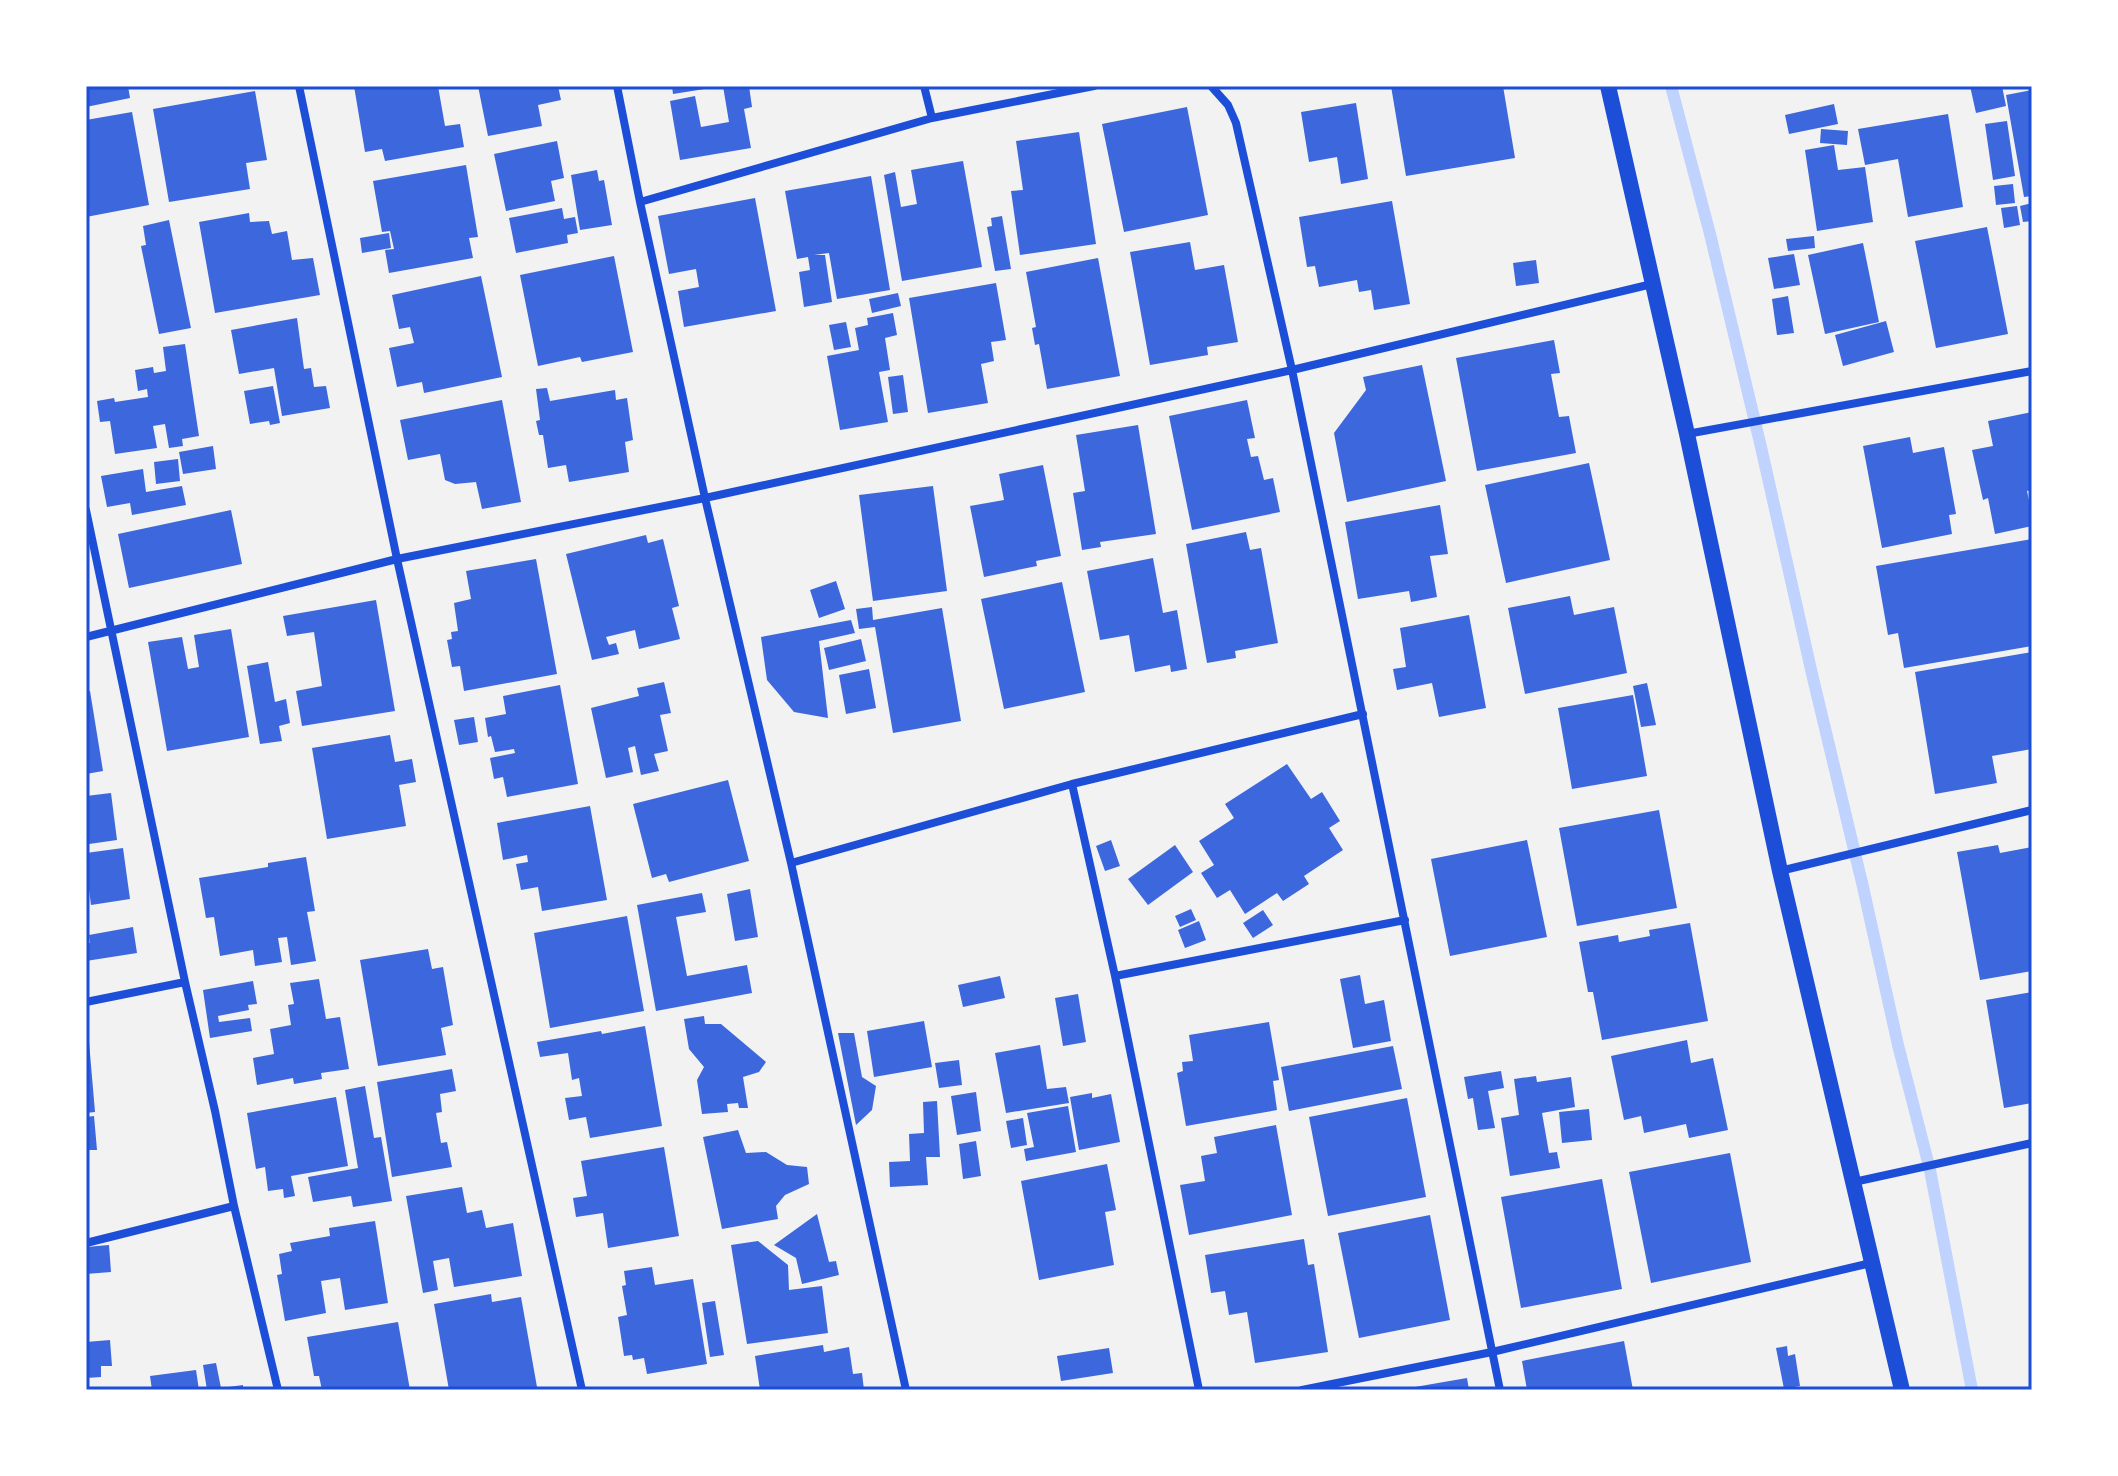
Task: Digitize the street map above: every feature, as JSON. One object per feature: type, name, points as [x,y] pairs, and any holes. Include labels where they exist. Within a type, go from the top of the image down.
[{"type":"main road","points":[[1608,86],[1687,434],[1780,871],[1902,1390]]},
{"type":"street","points":[[299,86],[397,559],[582,1390]]},
{"type":"street","points":[[617,86],[705,498],[791,863],[906,1390]]},
{"type":"street","points":[[924,86],[932,118]]},
{"type":"street","points":[[640,202],[932,118],[1094,86]]},
{"type":"street","points":[[1211,86],[1228,105],[1236,123],[1292,370],[1500,1390]]},
{"type":"street","points":[[86,637],[397,559],[705,498],[1292,370],[1652,284]]},
{"type":"street","points":[[1687,434],[2032,371]]},
{"type":"street","points":[[86,510],[185,982],[278,1390]]},
{"type":"street","points":[[791,863],[1072,784],[1363,714]]},
{"type":"street","points":[[1072,784],[1115,976],[1199,1390]]},
{"type":"street","points":[[1780,871],[2032,810]]},
{"type":"street","points":[[1115,976],[1405,920]]},
{"type":"street","points":[[86,1002],[185,982]]},
{"type":"street","points":[[1854,1182],[2032,1143]]},
{"type":"street","points":[[86,1243],[234,1206]]},
{"type":"street","points":[[1302,1390],[1492,1352],[1872,1263]]},
{"type":"building","points":[[86,86],[128,86],[130,98],[86,107]]},
{"type":"building","points":[[354,86],[438,86],[445,126],[460,124],[464,147],[385,161],[382,149],[365,152]]},
{"type":"building","points":[[478,86],[558,86],[561,100],[538,105],[542,126],[488,136]]},
{"type":"building","points":[[672,86],[711,86],[711,88],[673,94]]},
{"type":"building","points":[[723,86],[749,86],[752,107],[744,109],[751,148],[680,160],[670,101],[695,96],[701,127],[729,122]]},
{"type":"building","points":[[1391,86],[1503,86],[1515,158],[1406,176]]},
{"type":"building","points":[[1970,86],[2002,86],[2006,106],[1976,113]]},
{"type":"building","points":[[2032,90],[2032,196],[2024,197],[2006,95]]},
{"type":"building","points":[[255,91],[267,160],[246,163],[250,189],[169,202],[153,109]]},
{"type":"building","points":[[1356,103],[1368,179],[1341,184],[1337,157],[1309,162],[1301,112]]},
{"type":"building","points":[[1834,104],[1838,124],[1789,134],[1785,115]]},
{"type":"building","points":[[1187,107],[1208,215],[1124,232],[1102,124]]},
{"type":"building","points":[[132,112],[149,205],[86,217],[86,120]]},
{"type":"building","points":[[1948,114],[1963,207],[1908,217],[1898,159],[1865,165],[1858,129]]},
{"type":"building","points":[[2007,121],[2015,176],[1993,180],[1985,124]]},
{"type":"building","points":[[1821,129],[1848,131],[1847,145],[1820,143]]},
{"type":"building","points":[[1079,132],[1096,244],[1020,255],[1011,191],[1023,190],[1016,141]]},
{"type":"building","points":[[557,141],[564,178],[551,181],[555,201],[506,211],[494,154]]},
{"type":"building","points":[[1834,145],[1838,170],[1865,167],[1873,222],[1817,231],[1805,150]]},
{"type":"building","points":[[963,161],[982,267],[902,281],[884,175],[895,172],[901,207],[917,204],[911,170]]},
{"type":"building","points":[[466,165],[478,237],[469,238],[473,258],[389,273],[385,250],[394,249],[390,231],[382,232],[373,181]]},
{"type":"building","points":[[597,170],[599,181],[604,180],[612,225],[580,230],[571,175]]},
{"type":"building","points":[[871,176],[890,290],[837,299],[829,253],[814,255],[825,255],[832,302],[804,307],[799,272],[810,270],[808,257],[797,259],[785,191]]},
{"type":"building","points":[[2013,184],[2015,203],[1996,205],[1994,186]]},
{"type":"building","points":[[755,198],[776,311],[684,327],[678,291],[699,287],[696,269],[669,274],[658,216]]},
{"type":"building","points":[[1392,201],[1410,304],[1374,310],[1371,290],[1359,292],[1357,280],[1319,287],[1315,266],[1307,267],[1299,217]]},
{"type":"building","points":[[2032,203],[2032,221],[2023,222],[2020,206]]},
{"type":"building","points":[[2017,206],[2020,225],[2004,228],[2001,208]]},
{"type":"building","points":[[562,208],[564,219],[575,217],[578,233],[567,235],[568,243],[516,253],[509,218]]},
{"type":"building","points":[[249,213],[250,222],[269,221],[272,234],[287,231],[292,260],[313,258],[320,295],[215,313],[199,222]]},
{"type":"building","points":[[1002,216],[1011,269],[995,271],[987,227],[992,226],[991,218]]},
{"type":"building","points":[[169,220],[191,328],[159,334],[141,246],[146,245],[143,226]]},
{"type":"building","points":[[1987,227],[2008,334],[1936,348],[1915,241]]},
{"type":"building","points":[[389,233],[391,248],[362,253],[360,238]]},
{"type":"building","points":[[1814,236],[1815,248],[1788,251],[1786,239]]},
{"type":"building","points":[[1190,242],[1195,270],[1224,265],[1238,342],[1207,347],[1208,355],[1150,365],[1130,252]]},
{"type":"building","points":[[1863,243],[1879,322],[1825,334],[1808,255]]},
{"type":"building","points":[[1794,254],[1800,285],[1774,289],[1768,258]]},
{"type":"building","points":[[614,256],[633,352],[582,362],[580,357],[538,366],[520,275]]},
{"type":"building","points":[[1098,258],[1120,376],[1047,389],[1039,344],[1035,345],[1032,328],[1036,327],[1026,272]]},
{"type":"building","points":[[1536,260],[1539,283],[1516,286],[1513,263]]},
{"type":"building","points":[[481,276],[502,377],[424,393],[422,382],[397,387],[389,348],[414,343],[410,327],[399,329],[392,295]]},
{"type":"building","points":[[996,283],[1006,340],[991,342],[994,361],[981,364],[988,403],[928,413],[909,298]]},
{"type":"building","points":[[898,293],[901,306],[872,313],[869,299]]},
{"type":"building","points":[[1788,296],[1794,333],[1777,335],[1772,299]]},
{"type":"building","points":[[893,313],[897,335],[885,338],[890,370],[879,372],[888,422],[840,430],[827,356],[859,350],[855,328],[868,325],[867,318]]},
{"type":"building","points":[[297,318],[304,369],[311,368],[314,387],[326,386],[330,408],[282,416],[274,368],[239,374],[231,330]]},
{"type":"building","points":[[1886,321],[1894,352],[1843,366],[1835,335]]},
{"type":"building","points":[[846,322],[851,347],[834,350],[829,325]]},
{"type":"building","points":[[1554,340],[1560,373],[1551,374],[1559,417],[1569,416],[1576,453],[1477,471],[1456,358]]},
{"type":"building","points":[[185,344],[199,436],[182,439],[183,446],[169,448],[165,424],[153,426],[157,448],[115,454],[110,421],[100,422],[97,401],[114,398],[115,402],[148,397],[147,389],[138,391],[135,370],[153,367],[154,373],[166,371],[163,347]]},
{"type":"building","points":[[1422,365],[1446,481],[1347,502],[1334,433],[1366,390],[1363,377]]},
{"type":"building","points":[[903,375],[908,412],[893,414],[888,377]]},
{"type":"building","points":[[273,386],[280,423],[250,424],[244,391]]},
{"type":"building","points":[[547,388],[550,401],[615,390],[616,400],[627,398],[633,440],[625,442],[629,472],[569,482],[566,465],[548,468],[543,435],[539,435],[536,421],[540,420],[536,389]]},
{"type":"building","points":[[502,400],[521,502],[482,509],[476,482],[455,484],[445,480],[440,454],[408,460],[400,420]]},
{"type":"building","points":[[1247,400],[1255,438],[1247,439],[1251,457],[1258,456],[1264,480],[1273,478],[1280,512],[1192,530],[1169,416]]},
{"type":"building","points":[[2032,412],[2032,490],[2027,491],[2032,526],[1995,534],[1988,498],[1983,500],[1972,450],[1993,446],[1988,421]]},
{"type":"building","points":[[1138,425],[1156,534],[1100,542],[1101,547],[1082,550],[1073,493],[1085,491],[1076,435]]},
{"type":"building","points":[[1910,437],[1913,453],[1944,447],[1956,514],[1949,515],[1952,534],[1882,548],[1863,446]]},
{"type":"building","points":[[213,446],[216,469],[183,474],[179,452]]},
{"type":"building","points":[[178,459],[180,481],[156,484],[154,462]]},
{"type":"building","points":[[1589,463],[1610,560],[1506,583],[1485,485]]},
{"type":"building","points":[[1043,465],[1061,556],[1036,561],[1037,566],[984,577],[970,506],[1004,500],[999,474]]},
{"type":"building","points":[[143,469],[146,492],[182,486],[186,505],[132,515],[130,503],[107,507],[101,476]]},
{"type":"building","points":[[933,486],[947,591],[873,601],[859,495]]},
{"type":"building","points":[[1440,505],[1448,554],[1430,556],[1437,597],[1411,602],[1409,591],[1358,599],[1345,522]]},
{"type":"building","points":[[231,510],[242,564],[129,588],[118,534]]},
{"type":"building","points":[[1246,532],[1250,550],[1261,548],[1278,643],[1235,651],[1236,658],[1207,663],[1186,544]]},
{"type":"building","points":[[646,535],[648,543],[663,539],[679,606],[672,608],[680,639],[639,649],[635,630],[606,637],[609,645],[616,643],[619,654],[592,660],[566,554]]},
{"type":"building","points":[[2032,539],[2032,646],[1904,668],[1898,633],[1888,635],[1876,566]]},
{"type":"building","points":[[1153,558],[1163,613],[1177,610],[1187,669],[1171,672],[1170,665],[1135,672],[1129,635],[1100,640],[1087,571]]},
{"type":"building","points":[[536,559],[557,674],[464,691],[460,666],[452,667],[447,640],[452,639],[451,632],[458,631],[454,603],[471,599],[466,571]]},
{"type":"building","points":[[836,581],[845,609],[819,618],[810,590]]},
{"type":"building","points":[[1062,582],[1085,692],[1004,709],[981,599]]},
{"type":"building","points":[[1570,596],[1574,615],[1614,607],[1627,673],[1525,694],[1508,608]]},
{"type":"building","points":[[376,600],[395,711],[302,726],[296,691],[322,686],[314,632],[287,636],[283,616]]},
{"type":"building","points":[[872,607],[873,620],[942,608],[961,721],[893,733],[875,627],[859,629],[856,609]]},
{"type":"building","points":[[1469,615],[1486,708],[1439,717],[1432,683],[1397,690],[1393,669],[1406,667],[1400,628]]},
{"type":"building","points":[[851,620],[855,633],[819,641],[828,718],[794,712],[767,680],[761,637]]},
{"type":"building","points":[[231,629],[249,737],[167,751],[148,642],[182,637],[188,669],[199,667],[194,635]]},
{"type":"building","points":[[861,639],[866,661],[829,670],[824,648]]},
{"type":"building","points":[[2032,652],[2032,749],[1992,756],[1997,783],[1935,794],[1915,672]]},
{"type":"building","points":[[268,662],[275,702],[286,699],[290,723],[279,726],[282,741],[260,744],[247,666]]},
{"type":"building","points":[[869,669],[876,708],[846,714],[839,675]]},
{"type":"building","points":[[664,682],[671,713],[660,715],[668,751],[654,754],[659,771],[641,775],[635,746],[628,748],[633,772],[606,778],[591,708],[639,696],[637,688]]},
{"type":"building","points":[[1647,683],[1656,725],[1641,727],[1633,686]]},
{"type":"building","points":[[560,685],[578,784],[507,797],[503,777],[494,779],[490,758],[515,753],[514,749],[495,752],[491,736],[488,737],[485,718],[506,714],[503,696]]},
{"type":"building","points":[[90,691],[103,771],[86,774],[86,692]]},
{"type":"building","points":[[1633,695],[1647,776],[1572,789],[1558,708]]},
{"type":"building","points":[[474,717],[478,742],[459,745],[454,720]]},
{"type":"building","points":[[390,735],[395,762],[412,759],[416,782],[399,785],[406,826],[327,839],[312,748]]},
{"type":"building","points":[[1287,764],[1311,799],[1322,792],[1340,821],[1329,828],[1343,850],[1304,876],[1309,884],[1283,901],[1277,893],[1245,914],[1230,890],[1217,898],[1201,873],[1214,865],[1199,841],[1234,818],[1225,804]]},
{"type":"building","points":[[728,780],[749,861],[669,882],[666,874],[652,878],[633,804]]},
{"type":"building","points":[[111,793],[117,840],[89,844],[86,796]]},
{"type":"building","points":[[590,806],[607,900],[542,911],[538,887],[521,890],[516,864],[528,862],[527,855],[503,860],[497,823]]},
{"type":"building","points":[[1659,810],[1677,908],[1577,926],[1559,828]]},
{"type":"building","points":[[1111,840],[1120,866],[1105,871],[1096,846]]},
{"type":"building","points":[[1527,840],[1547,937],[1450,956],[1431,859]]},
{"type":"building","points":[[1175,845],[1193,872],[1148,905],[1128,879]]},
{"type":"building","points":[[1998,845],[2000,853],[2032,847],[2032,971],[1980,980],[1957,852]]},
{"type":"building","points":[[123,848],[130,899],[91,905],[86,883],[86,853]]},
{"type":"building","points":[[306,857],[315,911],[307,912],[316,961],[291,965],[287,937],[278,938],[282,962],[255,966],[253,950],[220,956],[214,917],[206,918],[199,878],[268,867],[268,863]]},
{"type":"building","points":[[750,889],[758,937],[735,941],[727,894]]},
{"type":"building","points":[[702,893],[706,912],[676,917],[687,976],[747,965],[752,993],[656,1011],[637,905]]},
{"type":"building","points":[[1191,909],[1196,920],[1180,927],[1175,916]]},
{"type":"building","points":[[1263,910],[1273,925],[1253,938],[1243,923]]},
{"type":"building","points":[[627,916],[644,1011],[550,1028],[534,933]]},
{"type":"building","points":[[1199,921],[1206,940],[1185,948],[1178,930]]},
{"type":"building","points":[[1690,923],[1708,1021],[1602,1040],[1593,992],[1588,992],[1579,942],[1618,935],[1619,942],[1650,936],[1649,930]]},
{"type":"building","points":[[133,927],[137,953],[86,961],[89,935]]},
{"type":"building","points":[[428,949],[432,969],[443,967],[453,1025],[441,1028],[446,1055],[378,1066],[360,960]]},
{"type":"building","points":[[1360,975],[1365,1004],[1384,1000],[1391,1041],[1353,1048],[1340,979]]},
{"type":"building","points":[[1000,976],[1005,998],[963,1007],[958,985]]},
{"type":"building","points":[[319,979],[326,1019],[340,1017],[349,1069],[321,1073],[322,1079],[294,1084],[293,1078],[257,1085],[253,1058],[274,1054],[270,1029],[291,1025],[288,1005],[294,1004],[290,983]]},
{"type":"building","points":[[253,981],[257,1004],[248,1005],[249,1010],[218,1016],[219,1022],[250,1018],[252,1031],[210,1038],[203,990]]},
{"type":"building","points":[[2032,992],[2032,1103],[2004,1108],[1986,1000]]},
{"type":"building","points":[[1078,994],[1086,1042],[1063,1046],[1055,998]]},
{"type":"building","points":[[704,1016],[705,1024],[721,1024],[766,1062],[759,1072],[743,1077],[748,1108],[739,1108],[738,1103],[727,1104],[728,1112],[702,1114],[697,1080],[704,1067],[689,1049],[684,1019]]},
{"type":"building","points":[[924,1021],[932,1067],[874,1077],[867,1031]]},
{"type":"building","points":[[1269,1022],[1279,1080],[1273,1081],[1277,1110],[1186,1126],[1177,1073],[1183,1071],[1182,1062],[1193,1061],[1189,1035]]},
{"type":"building","points":[[645,1026],[662,1126],[590,1138],[586,1117],[569,1120],[565,1098],[582,1096],[579,1078],[572,1080],[568,1053],[540,1057],[537,1042]]},
{"type":"building","points":[[838,1033],[854,1033],[862,1077],[876,1086],[872,1110],[856,1125]]},
{"type":"building","points":[[1687,1040],[1691,1063],[1713,1058],[1728,1130],[1689,1138],[1686,1124],[1644,1133],[1641,1116],[1624,1120],[1611,1056]]},
{"type":"building","points":[[86,1042],[89,1042],[95,1112],[86,1113]]},
{"type":"building","points":[[1040,1045],[1047,1089],[1066,1087],[1069,1103],[1006,1113],[995,1053]]},
{"type":"building","points":[[1393,1046],[1402,1089],[1289,1111],[1281,1067]]},
{"type":"building","points":[[959,1060],[962,1085],[939,1088],[935,1063]]},
{"type":"building","points":[[452,1069],[456,1091],[440,1094],[442,1112],[436,1113],[441,1143],[447,1142],[452,1167],[392,1177],[377,1082]]},
{"type":"building","points":[[1501,1071],[1504,1088],[1488,1091],[1495,1128],[1478,1130],[1473,1098],[1468,1099],[1464,1077]]},
{"type":"building","points":[[1536,1076],[1537,1082],[1571,1077],[1575,1107],[1542,1113],[1549,1153],[1557,1152],[1560,1168],[1510,1176],[1501,1118],[1519,1115],[1514,1079]]},
{"type":"building","points":[[365,1086],[374,1138],[381,1137],[392,1201],[353,1207],[351,1196],[313,1202],[308,1177],[358,1168],[345,1090]]},
{"type":"building","points":[[976,1092],[981,1131],[957,1135],[951,1096]]},
{"type":"building","points":[[1092,1093],[1092,1098],[1111,1094],[1120,1142],[1079,1150],[1070,1097]]},
{"type":"building","points":[[336,1097],[348,1166],[291,1176],[295,1196],[284,1198],[283,1189],[268,1191],[265,1167],[256,1169],[247,1113]]},
{"type":"building","points":[[1407,1098],[1426,1197],[1328,1216],[1309,1117]]},
{"type":"building","points":[[937,1101],[940,1157],[926,1157],[928,1185],[890,1187],[889,1162],[910,1161],[909,1134],[924,1133],[923,1102]]},
{"type":"building","points":[[1068,1106],[1076,1152],[1026,1161],[1024,1149],[1034,1147],[1027,1113]]},
{"type":"building","points":[[1589,1109],[1592,1140],[1562,1143],[1559,1112]]},
{"type":"building","points":[[94,1116],[97,1150],[86,1150],[86,1117]]},
{"type":"building","points":[[1023,1118],[1027,1145],[1011,1148],[1006,1121]]},
{"type":"building","points":[[1276,1125],[1292,1215],[1189,1235],[1180,1185],[1205,1181],[1201,1156],[1217,1153],[1214,1137]]},
{"type":"building","points":[[738,1130],[746,1153],[766,1152],[787,1165],[807,1167],[809,1184],[785,1195],[776,1206],[778,1219],[722,1229],[703,1137]]},
{"type":"building","points":[[976,1141],[981,1176],[963,1179],[959,1144]]},
{"type":"building","points":[[664,1147],[679,1236],[608,1248],[603,1213],[576,1217],[573,1198],[587,1196],[581,1161]]},
{"type":"building","points":[[1730,1153],[1751,1262],[1651,1283],[1629,1172]]},
{"type":"building","points":[[1107,1164],[1116,1210],[1105,1212],[1114,1265],[1039,1280],[1021,1181]]},
{"type":"building","points":[[1602,1179],[1622,1289],[1521,1308],[1501,1197]]},
{"type":"building","points":[[462,1187],[467,1213],[482,1210],[486,1228],[513,1223],[522,1276],[454,1287],[449,1258],[433,1261],[438,1290],[423,1293],[406,1196]]},
{"type":"building","points":[[817,1214],[829,1262],[836,1261],[839,1275],[802,1284],[796,1258],[774,1245]]},
{"type":"building","points":[[1430,1215],[1450,1320],[1359,1338],[1338,1233]]},
{"type":"building","points":[[375,1221],[388,1303],[345,1310],[340,1278],[321,1281],[326,1313],[285,1321],[277,1275],[282,1274],[279,1254],[292,1251],[290,1243],[330,1236],[329,1228]]},
{"type":"building","points":[[1304,1239],[1308,1265],[1314,1264],[1328,1352],[1255,1363],[1247,1312],[1229,1315],[1225,1291],[1211,1293],[1205,1255]]},
{"type":"building","points":[[758,1241],[788,1265],[789,1290],[822,1286],[828,1333],[747,1344],[731,1245]]},
{"type":"building","points":[[109,1245],[111,1272],[86,1274],[86,1247]]},
{"type":"building","points":[[652,1267],[655,1285],[693,1279],[707,1364],[647,1374],[644,1358],[633,1360],[632,1355],[624,1356],[618,1317],[627,1315],[622,1286],[626,1285],[624,1271]]},
{"type":"building","points":[[491,1294],[492,1302],[521,1297],[537,1387],[449,1390],[434,1304]]},
{"type":"building","points":[[715,1301],[724,1355],[710,1357],[702,1303]]},
{"type":"building","points":[[398,1322],[410,1390],[322,1390],[319,1376],[314,1376],[307,1337]]},
{"type":"building","points":[[110,1340],[112,1366],[101,1366],[101,1377],[86,1378],[86,1342]]},
{"type":"building","points":[[1624,1341],[1633,1390],[1527,1390],[1522,1361]]},
{"type":"building","points":[[823,1345],[824,1352],[849,1347],[853,1374],[862,1373],[864,1390],[760,1390],[755,1356]]},
{"type":"building","points":[[1787,1346],[1788,1356],[1795,1354],[1800,1386],[1784,1389],[1776,1348]]},
{"type":"building","points":[[1109,1348],[1113,1373],[1061,1381],[1057,1356]]},
{"type":"building","points":[[216,1363],[221,1388],[243,1385],[243,1390],[207,1390],[203,1365]]},
{"type":"building","points":[[196,1370],[199,1390],[152,1390],[150,1376]]},
{"type":"building","points":[[1467,1378],[1469,1390],[1409,1390],[1409,1388]]},
{"type":"waterway","points":[[1671,86],[1761,447],[1898,1045],[1930,1170],[1972,1390]]}]
